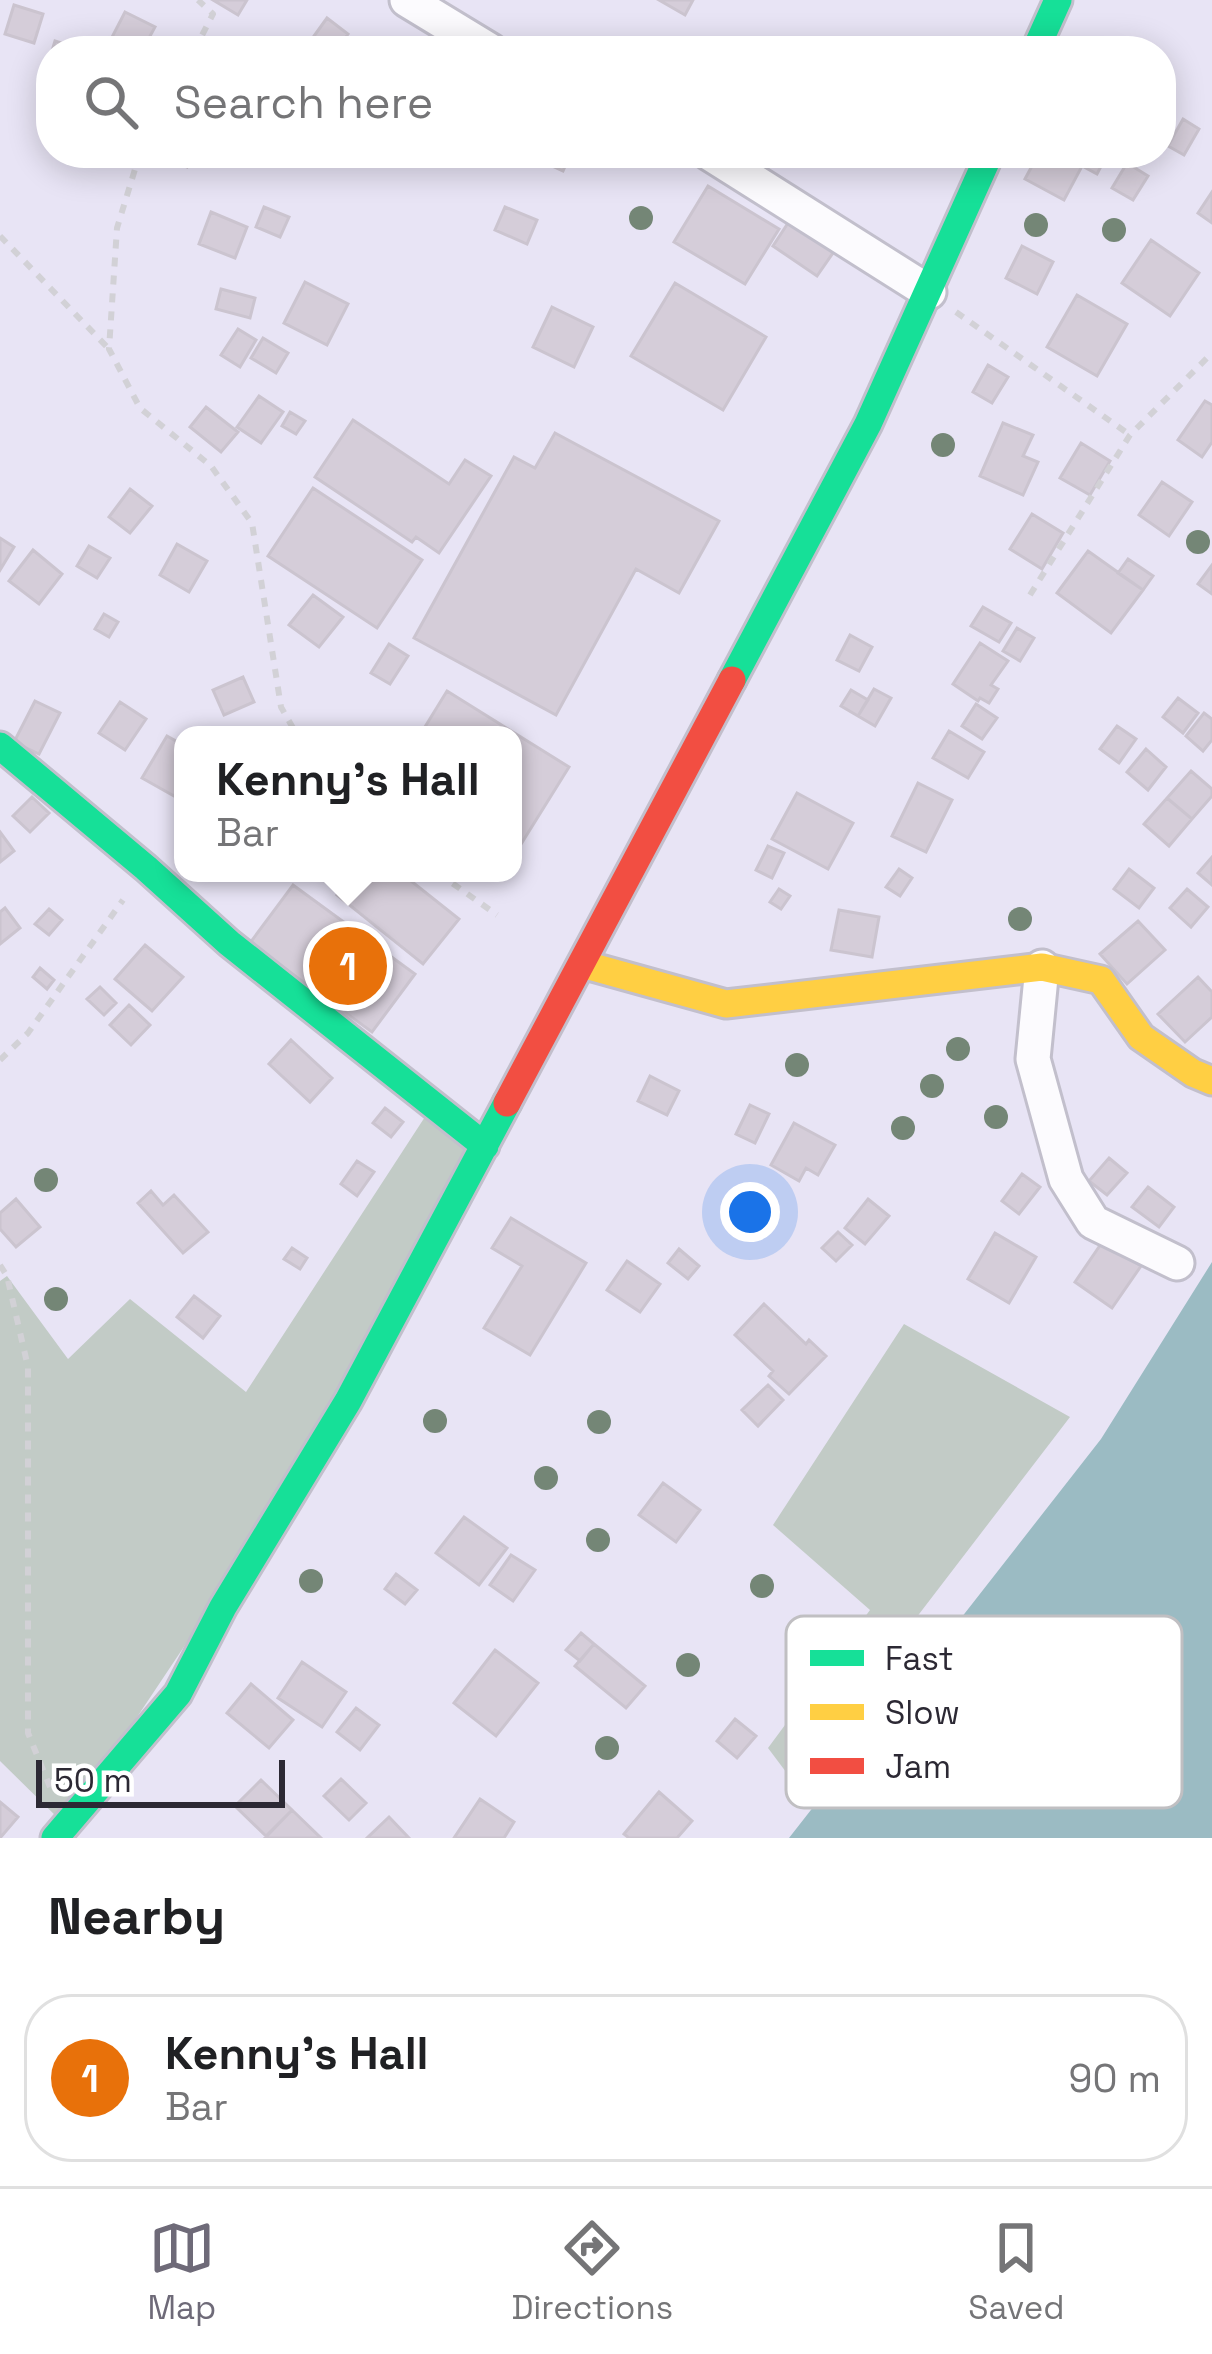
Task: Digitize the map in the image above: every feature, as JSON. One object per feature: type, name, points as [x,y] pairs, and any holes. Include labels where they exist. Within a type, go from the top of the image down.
[{"type":"main road","points":[[1042,36],[1058,0]]},
{"type":"main road","points":[[60,1832],[178,1694],[223,1607],[348,1401],[868,424],[983,168]]},
{"type":"main road","points":[[0,746],[229,943],[485,1146]]},
{"type":"main road","points":[[582,964],[726,1004],[1042,967],[1101,980],[1142,1037],[1212,1081]]},
{"type":"street","points":[[407,0],[466,36]]},
{"type":"street","points":[[733,168],[929,292]]},
{"type":"street","points":[[1042,967],[1033,1059],[1066,1179],[1093,1222],[1177,1263]]},
{"type":"path","points":[[198,0],[213,14],[202,36]]},
{"type":"path","points":[[109,349],[117,228],[135,168]]},
{"type":"path","points":[[0,236],[109,349],[140,408],[212,466],[252,524],[281,707],[292,726]]},
{"type":"path","points":[[929,292],[1130,435]]},
{"type":"path","points":[[1030,595],[1130,435],[1212,353]]},
{"type":"path","points":[[0,1060],[28,1033],[146,868]]},
{"type":"path","points":[[451,882],[497,915]]},
{"type":"path","points":[[0,1265],[7,1276],[28,1367],[28,1733],[60,1832]]},
{"type":"shaded area","points":[[434,1103],[485,1146],[348,1401],[65,1825],[0,1761],[0,1281],[7,1276],[68,1359],[130,1299],[246,1392]]},
{"type":"shaded area","points":[[1212,1262],[1212,1838],[789,1838],[812,1808],[1182,1808],[1182,1616],[963,1616],[1101,1439]]},
{"type":"shaded area","points":[[904,1324],[1070,1417],[918,1616],[866,1616],[870,1610],[773,1525]]},
{"type":"shaded area","points":[[786,1724],[786,1772],[768,1748]]},
{"type":"building","points":[[213,0],[247,0],[238,15]]},
{"type":"building","points":[[659,0],[693,0],[685,15]]},
{"type":"building","points":[[14,5],[43,14],[34,43],[5,34]]},
{"type":"building","points":[[125,12],[155,27],[150,36],[113,36]]},
{"type":"building","points":[[327,18],[348,34],[347,36],[314,36]]},
{"type":"building","points":[[1183,119],[1199,129],[1184,155],[1176,150],[1176,132]]},
{"type":"building","points":[[1031,168],[1081,168],[1064,200],[1025,179]]},
{"type":"building","points":[[1124,168],[1148,176],[1133,200],[1112,188]]},
{"type":"building","points":[[708,186],[779,229],[745,284],[674,242]]},
{"type":"building","points":[[1212,192],[1212,223],[1198,213]]},
{"type":"building","points":[[264,207],[289,217],[280,237],[256,227]]},
{"type":"building","points":[[505,207],[537,220],[527,244],[495,230]]},
{"type":"building","points":[[211,212],[247,227],[235,258],[199,244]]},
{"type":"building","points":[[790,220],[835,250],[817,276],[773,246]]},
{"type":"building","points":[[1151,240],[1199,273],[1170,316],[1122,283]]},
{"type":"building","points":[[1022,246],[1053,262],[1037,294],[1006,278]]},
{"type":"building","points":[[305,282],[348,304],[327,345],[284,323]]},
{"type":"building","points":[[675,283],[766,337],[723,410],[631,356]]},
{"type":"building","points":[[221,289],[255,298],[250,318],[216,309]]},
{"type":"building","points":[[1077,295],[1127,324],[1097,376],[1047,347]]},
{"type":"building","points":[[552,307],[593,327],[574,367],[533,347]]},
{"type":"building","points":[[238,329],[256,340],[240,367],[221,355]]},
{"type":"building","points":[[263,338],[288,353],[276,373],[251,358]]},
{"type":"building","points":[[988,365],[1008,377],[992,403],[973,392]]},
{"type":"building","points":[[259,396],[283,412],[261,443],[237,427]]},
{"type":"building","points":[[1205,401],[1212,405],[1212,442],[1202,457],[1178,440]]},
{"type":"building","points":[[206,407],[238,432],[221,452],[190,427]]},
{"type":"building","points":[[290,412],[305,421],[296,434],[282,426]]},
{"type":"building","points":[[353,420],[449,484],[465,460],[491,476],[439,553],[416,537],[412,542],[315,477]]},
{"type":"building","points":[[1003,423],[1033,435],[1023,456],[1038,462],[1023,495],[980,476]]},
{"type":"building","points":[[555,433],[719,521],[679,593],[636,569],[556,715],[414,638],[514,457],[535,468]]},
{"type":"building","points":[[1081,443],[1110,461],[1090,495],[1060,478]]},
{"type":"building","points":[[1162,482],[1192,502],[1169,536],[1139,515]]},
{"type":"building","points":[[313,488],[422,560],[377,628],[268,556]]},
{"type":"building","points":[[130,489],[152,506],[130,533],[109,517]]},
{"type":"building","points":[[1032,514],[1063,533],[1042,569],[1010,549]]},
{"type":"building","points":[[0,538],[14,547],[0,570]]},
{"type":"building","points":[[177,544],[207,561],[189,592],[160,575]]},
{"type":"building","points":[[89,546],[110,558],[97,578],[77,566]]},
{"type":"building","points":[[33,550],[62,574],[39,604],[9,581]]},
{"type":"building","points":[[1088,551],[1143,590],[1111,633],[1057,593]]},
{"type":"building","points":[[1128,559],[1153,576],[1143,590],[1118,573]]},
{"type":"building","points":[[1212,565],[1212,594],[1198,584]]},
{"type":"building","points":[[313,595],[343,617],[319,647],[289,625]]},
{"type":"building","points":[[983,607],[1011,623],[999,642],[971,626]]},
{"type":"building","points":[[104,614],[118,622],[109,637],[95,629]]},
{"type":"building","points":[[1017,628],[1034,638],[1020,661],[1003,651]]},
{"type":"building","points":[[850,635],[872,647],[859,671],[837,660]]},
{"type":"building","points":[[980,643],[1008,661],[991,685],[998,689],[989,703],[953,684]]},
{"type":"building","points":[[389,644],[408,656],[390,684],[371,673]]},
{"type":"building","points":[[243,677],[254,702],[224,715],[213,690]]},
{"type":"building","points":[[874,689],[891,698],[875,726],[858,716]]},
{"type":"building","points":[[851,690],[868,700],[858,716],[841,706]]},
{"type":"building","points":[[447,691],[503,726],[426,726]]},
{"type":"building","points":[[1178,698],[1198,713],[1183,733],[1163,717]]},
{"type":"building","points":[[35,701],[60,713],[39,754],[14,742]]},
{"type":"building","points":[[120,702],[146,719],[125,750],[99,733]]},
{"type":"building","points":[[976,704],[997,718],[982,739],[962,726]]},
{"type":"building","points":[[1204,713],[1212,719],[1212,740],[1203,751],[1186,736]]},
{"type":"building","points":[[1117,726],[1136,739],[1119,763],[1100,749]]},
{"type":"building","points":[[949,731],[984,752],[968,778],[933,758]]},
{"type":"building","points":[[167,736],[174,740],[174,796],[142,778]]},
{"type":"building","points":[[522,738],[569,767],[522,843]]},
{"type":"building","points":[[1146,749],[1166,767],[1148,790],[1127,772]]},
{"type":"building","points":[[1191,771],[1212,789],[1212,796],[1192,819],[1167,798]]},
{"type":"building","points":[[918,783],[952,800],[926,852],[892,836]]},
{"type":"building","points":[[797,793],[853,823],[828,869],[772,839]]},
{"type":"building","points":[[32,797],[49,813],[30,832],[13,816]]},
{"type":"building","points":[[1167,798],[1192,819],[1169,846],[1144,824]]},
{"type":"building","points":[[0,832],[14,851],[0,862]]},
{"type":"building","points":[[768,846],[784,853],[772,878],[756,870]]},
{"type":"building","points":[[1212,857],[1212,885],[1198,873]]},
{"type":"building","points":[[899,869],[912,878],[900,896],[886,887]]},
{"type":"building","points":[[1129,869],[1154,888],[1139,908],[1114,889]]},
{"type":"building","points":[[348,882],[412,882],[459,919],[423,964],[337,895]]},
{"type":"building","points":[[293,885],[415,974],[372,1032],[250,943]]},
{"type":"building","points":[[779,889],[790,896],[781,909],[770,902]]},
{"type":"building","points":[[1187,889],[1208,907],[1191,927],[1170,908]]},
{"type":"building","points":[[5,908],[20,928],[0,944],[0,912]]},
{"type":"building","points":[[49,909],[62,920],[49,935],[35,924]]},
{"type":"building","points":[[839,910],[879,917],[872,957],[831,950]]},
{"type":"building","points":[[1138,921],[1165,950],[1127,984],[1100,954]]},
{"type":"building","points":[[145,945],[183,977],[152,1011],[115,979]]},
{"type":"building","points":[[40,968],[54,980],[47,989],[33,977]]},
{"type":"building","points":[[1198,977],[1212,992],[1212,1017],[1185,1042],[1158,1014]]},
{"type":"building","points":[[100,987],[116,1003],[104,1015],[87,999]]},
{"type":"building","points":[[129,1005],[150,1025],[131,1045],[110,1025]]},
{"type":"building","points":[[291,1040],[332,1078],[310,1102],[269,1064]]},
{"type":"building","points":[[650,1076],[679,1091],[667,1115],[638,1101]]},
{"type":"building","points":[[750,1105],[769,1114],[755,1143],[736,1134]]},
{"type":"building","points":[[385,1108],[403,1122],[391,1137],[373,1123]]},
{"type":"building","points":[[794,1123],[835,1145],[818,1175],[806,1168],[799,1181],[771,1165]]},
{"type":"building","points":[[1109,1158],[1127,1173],[1107,1195],[1089,1181]]},
{"type":"building","points":[[357,1161],[374,1172],[357,1196],[341,1184]]},
{"type":"building","points":[[1022,1174],[1040,1187],[1019,1214],[1002,1201]]},
{"type":"building","points":[[1148,1187],[1174,1207],[1159,1227],[1132,1207]]},
{"type":"building","points":[[151,1191],[163,1205],[174,1195],[208,1232],[183,1253],[138,1203]]},
{"type":"building","points":[[16,1199],[40,1227],[16,1247],[0,1229],[0,1213]]},
{"type":"building","points":[[868,1199],[889,1216],[865,1244],[845,1228]]},
{"type":"building","points":[[511,1218],[586,1263],[530,1355],[484,1328],[522,1266],[492,1248]]},
{"type":"building","points":[[838,1232],[852,1245],[836,1261],[822,1248]]},
{"type":"building","points":[[995,1233],[1036,1257],[1009,1303],[968,1279]]},
{"type":"building","points":[[1103,1241],[1141,1266],[1112,1308],[1075,1282]]},
{"type":"building","points":[[292,1248],[307,1258],[300,1269],[284,1259]]},
{"type":"building","points":[[679,1249],[699,1266],[688,1279],[668,1263]]},
{"type":"building","points":[[627,1261],[660,1284],[640,1312],[607,1290]]},
{"type":"building","points":[[194,1296],[220,1316],[203,1338],[177,1317]]},
{"type":"building","points":[[764,1304],[806,1344],[809,1340],[826,1356],[789,1394],[769,1376],[773,1371],[735,1335]]},
{"type":"building","points":[[768,1385],[783,1400],[758,1426],[742,1410]]},
{"type":"building","points":[[663,1483],[700,1510],[676,1542],[639,1515]]},
{"type":"building","points":[[464,1517],[507,1548],[479,1585],[436,1553]]},
{"type":"building","points":[[511,1555],[535,1570],[513,1601],[490,1585]]},
{"type":"building","points":[[396,1574],[417,1590],[405,1604],[385,1589]]},
{"type":"building","points":[[581,1633],[594,1644],[580,1661],[566,1650]]},
{"type":"building","points":[[594,1644],[645,1686],[626,1708],[575,1666]]},
{"type":"building","points":[[495,1650],[538,1683],[496,1736],[454,1703]]},
{"type":"building","points":[[302,1662],[346,1692],[322,1727],[278,1698]]},
{"type":"building","points":[[251,1684],[293,1720],[269,1748],[227,1713]]},
{"type":"building","points":[[356,1708],[379,1725],[360,1750],[337,1732]]},
{"type":"building","points":[[735,1719],[756,1736],[737,1758],[717,1741]]},
{"type":"building","points":[[341,1779],[366,1803],[349,1820],[324,1796]]},
{"type":"building","points":[[261,1780],[292,1810],[266,1836],[235,1806]]},
{"type":"building","points":[[659,1792],[692,1821],[677,1838],[629,1838],[624,1834]]},
{"type":"building","points":[[480,1799],[514,1822],[504,1838],[454,1838]]},
{"type":"building","points":[[0,1802],[18,1817],[0,1838]]},
{"type":"building","points":[[292,1810],[321,1838],[265,1838]]},
{"type":"building","points":[[389,1817],[409,1838],[367,1838]]},
{"type":"traffic: fast","points":[[1042,36],[1058,0]]},
{"type":"traffic: fast","points":[[732,680],[868,424],[983,168]]},
{"type":"traffic: fast","points":[[0,746],[229,943],[485,1146]]},
{"type":"traffic: fast","points":[[55,1838],[178,1694],[223,1607],[348,1401],[507,1103]]},
{"type":"traffic: slow","points":[[582,964],[726,1004],[1042,967],[1101,980],[1141,1037],[1212,1081]]},
{"type":"traffic: jam","points":[[507,1103],[732,680]]},
{"type":"place","name":"Kenny's Hall","points":[[348,966]]}]
